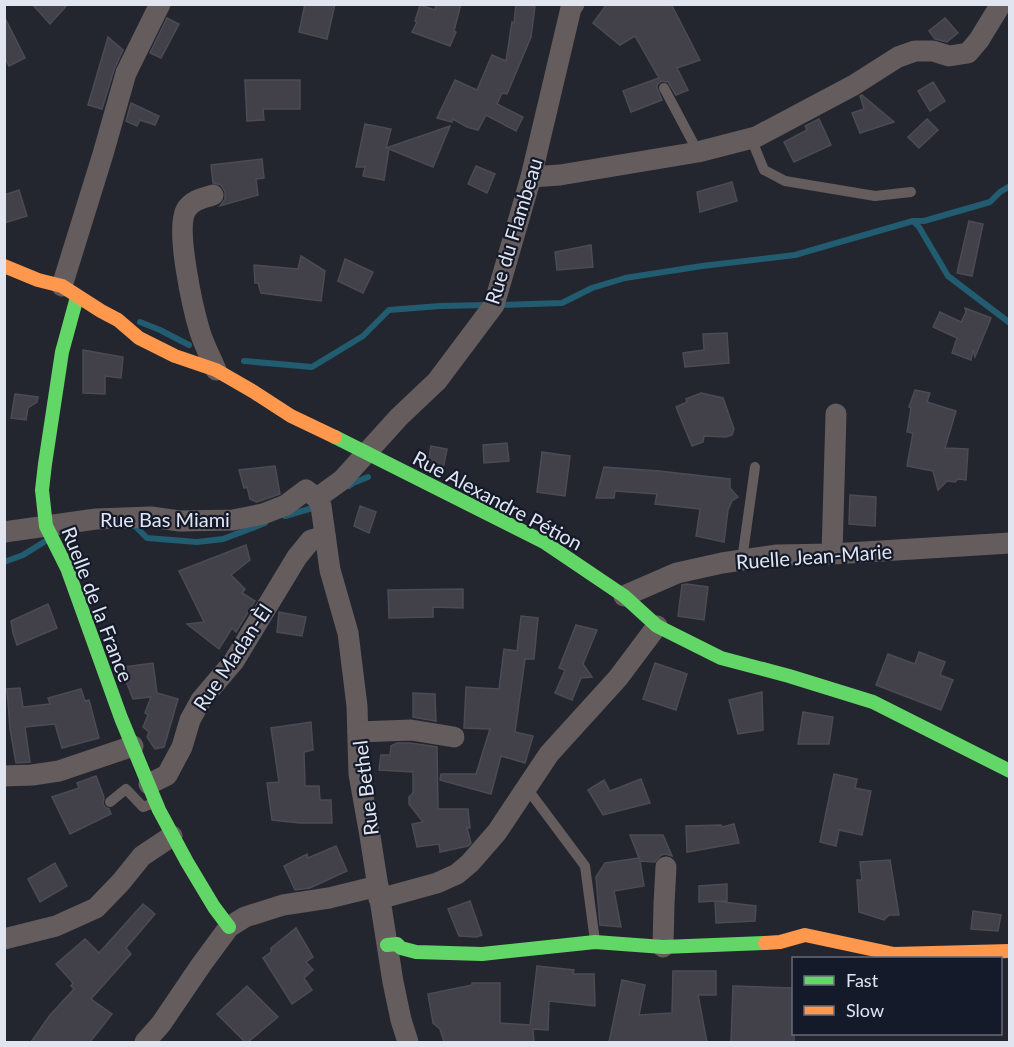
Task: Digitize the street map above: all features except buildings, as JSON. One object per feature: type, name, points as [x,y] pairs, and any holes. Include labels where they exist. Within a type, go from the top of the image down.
[{"type":"street","points":[[70,292],[103,154],[126,73],[160,4]]},
{"type":"street","name":"Rue du Flambeau","points":[[317,498],[342,480],[399,417],[437,381],[494,305],[531,177],[574,4]]},
{"type":"street","points":[[531,177],[698,152],[751,138],[854,85],[898,57],[915,51],[933,51],[949,56],[968,53],[979,40],[1001,4]]},
{"type":"street","points":[[213,195],[191,203],[184,212],[183,245],[200,334],[216,370]]},
{"type":"street","name":"Rue Alexandre Pétion","points":[[4,266],[70,292],[118,320],[139,338],[175,356],[216,370],[291,416],[544,542],[624,596],[657,626],[721,658],[873,702],[1010,771]]},
{"type":"street","name":"Ruelle de la France","points":[[70,292],[68,332],[62,352],[42,490],[46,526],[67,568],[121,718],[172,836],[214,907],[229,927]]},
{"type":"street","points":[[832,554],[836,414]]},
{"type":"street","name":"Rue Bas Miami","points":[[4,532],[96,519],[151,517],[180,521],[233,520],[263,514],[286,505],[306,490],[317,498]]},
{"type":"street","name":"Rue Bethel","points":[[317,498],[321,506],[330,570],[348,633],[357,705],[359,774],[393,982],[408,1042]]},
{"type":"street","name":"Rue Madan-Èl","points":[[153,793],[167,775],[182,747],[190,720],[201,700],[234,661],[297,557],[311,540],[325,536]]},
{"type":"street","name":"Ruelle Jean-Marie","points":[[624,596],[677,573],[777,555],[832,554],[1010,543]]},
{"type":"street","points":[[145,1042],[161,1024],[229,927],[245,917],[283,905],[437,883],[457,874],[470,863],[497,832],[549,754],[618,678],[657,626]]},
{"type":"street","points":[[358,732],[411,730],[454,737]]},
{"type":"street","points":[[4,776],[59,771],[133,746]]},
{"type":"street","points":[[4,939],[56,926],[96,908],[142,856],[172,836]]},
{"type":"street","points":[[663,947],[666,867]]},
{"type":"street","points":[[387,945],[397,944],[401,948],[416,952],[482,954],[595,942],[663,947],[780,942],[805,935],[894,954],[1010,951]]},
{"type":"lane","points":[[664,88],[698,152]]},
{"type":"lane","points":[[751,138],[764,170],[785,180],[875,196],[911,192]]},
{"type":"lane","points":[[742,560],[755,467]]},
{"type":"lane","points":[[526,787],[585,866],[595,942]]},
{"type":"lane","points":[[110,802],[126,789],[143,807],[153,793]]},
{"type":"waterway","points":[[500,305],[562,303],[592,288],[625,278],[795,255],[913,221],[924,221],[990,202],[1010,186]]},
{"type":"waterway","points":[[913,221],[919,227],[948,276],[1010,323]]},
{"type":"waterway","points":[[244,361],[312,367],[363,336],[389,310],[486,305]]},
{"type":"waterway","points":[[140,322],[189,345]]},
{"type":"waterway","points":[[349,486],[368,477]]},
{"type":"waterway","points":[[285,516],[316,507]]},
{"type":"waterway","points":[[130,525],[135,526],[147,538],[197,542],[223,539],[265,523]]},
{"type":"waterway","points":[[4,562],[23,555],[44,542]]},
{"type":"traffic: fast","points":[[77,297],[62,352],[45,464],[42,490],[46,526],[67,568],[121,718],[159,810],[187,862],[229,927]]},
{"type":"traffic: fast","points":[[335,437],[544,542],[624,596],[657,626],[721,658],[873,702],[1010,771]]},
{"type":"traffic: fast","points":[[387,945],[397,944],[401,948],[416,952],[482,954],[595,942],[663,947],[765,943]]},
{"type":"traffic: slow","points":[[4,266],[38,280],[62,286],[118,320],[139,338],[175,356],[216,370],[291,416],[335,437]]},
{"type":"traffic: slow","points":[[765,943],[780,942],[805,935],[894,954],[1010,951]]}]
